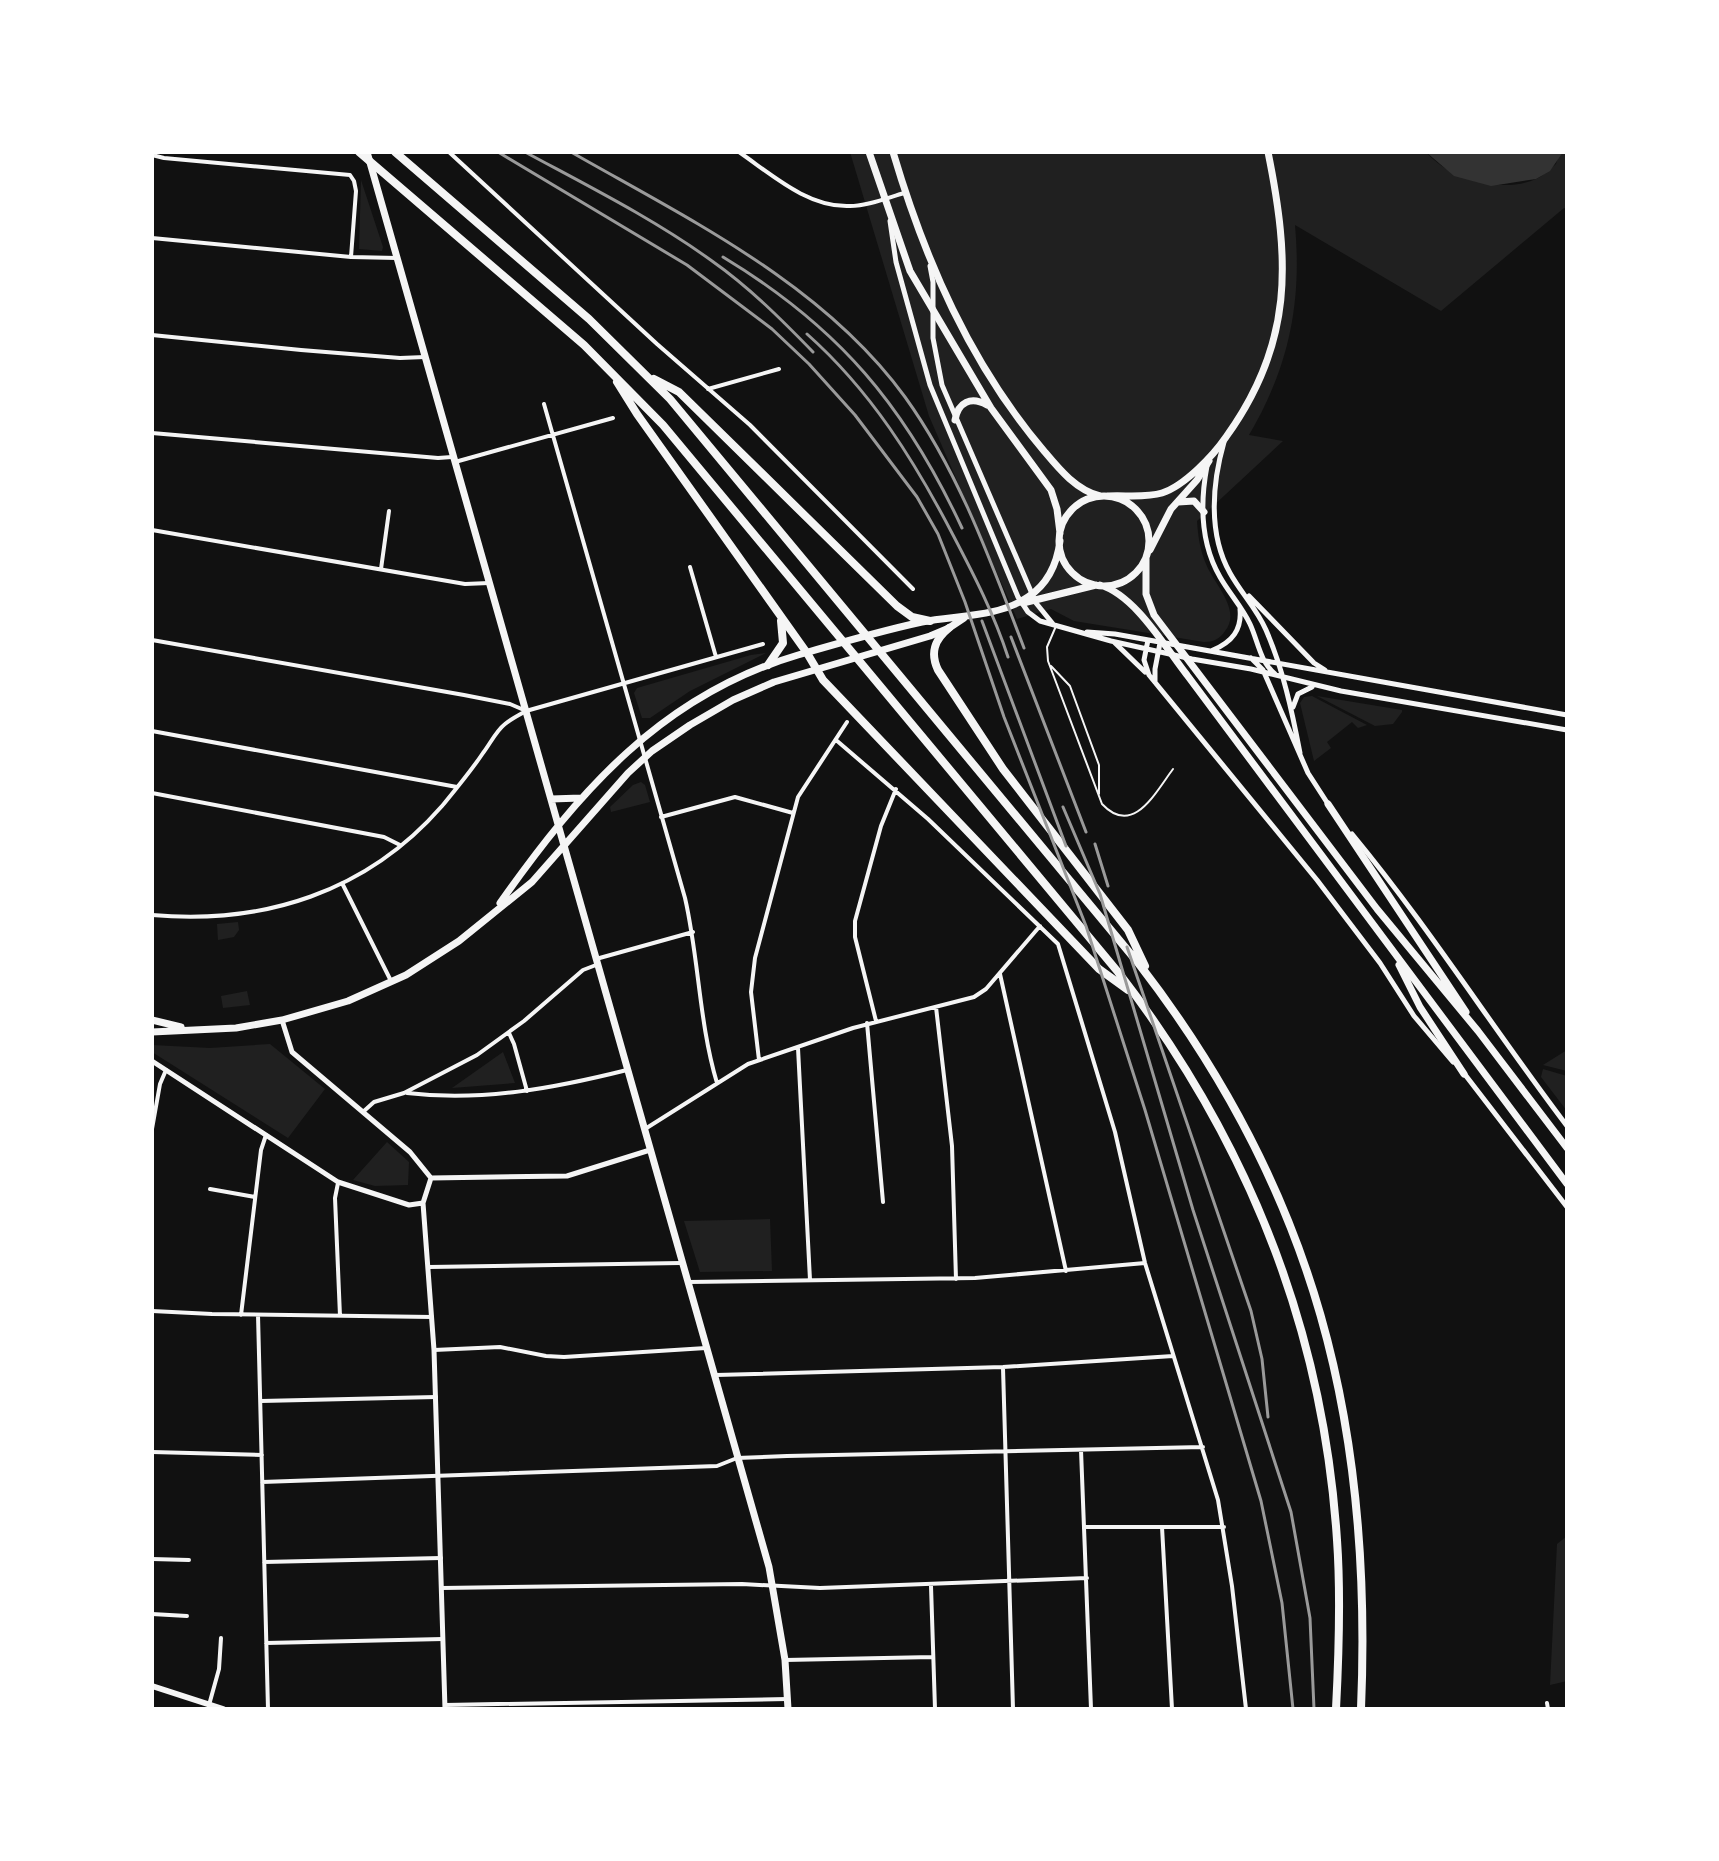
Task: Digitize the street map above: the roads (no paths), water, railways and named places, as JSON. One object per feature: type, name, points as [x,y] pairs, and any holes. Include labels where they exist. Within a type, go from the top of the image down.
[{"type":"highway","points":[[359,152],[608,367],[674,437],[1138,997],[1184,1063],[1221,1128],[1259,1209],[1289,1290],[1312,1371],[1328,1455],[1337,1539],[1340,1608],[1336,1709]]},
{"type":"highway","points":[[395,152],[571,303],[647,375],[703,436],[1152,981],[1204,1056],[1238,1111],[1279,1196],[1307,1271],[1334,1362],[1349,1439],[1360,1528],[1364,1614],[1361,1709]]},
{"type":"highway","points":[[608,367],[637,414],[823,680],[1099,969],[1138,997]]},
{"type":"highway","points":[[647,375],[679,392],[903,612],[930,621]]},
{"type":"highway","points":[[768,665],[778,654],[784,640],[776,609]]},
{"type":"highway","points":[[949,628],[935,644],[934,661],[1003,769],[1128,930],[1152,981]]},
{"type":"main road","points":[[367,152],[773,1587],[785,1660],[788,1709]]},
{"type":"main road","points":[[869,152],[910,271],[991,408],[1051,490],[1057,509],[1062,555],[1070,570],[1084,580],[1118,593],[1142,617],[1567,1184]]},
{"type":"main road","points":[[893,152],[926,249],[965,334],[1014,414],[1064,474],[1084,489],[1128,503],[1143,518],[1149,538],[1146,598],[1157,618],[1372,903],[1478,1031],[1567,1148]]},
{"type":"main road","points":[[497,909],[581,798],[639,740],[707,693],[768,665],[807,653],[930,621],[964,618],[1114,584],[1136,573],[1173,505],[1200,477],[1260,382],[1273,343],[1281,307],[1283,249],[1268,152]]},
{"type":"main road","points":[[955,420],[959,407],[969,400],[980,401],[991,408]]},
{"type":"main road","points":[[1012,605],[1039,587],[1053,567],[1064,521],[1074,508],[1084,501],[1104,496],[1164,492],[1209,459]]},
{"type":"main road","points":[[1173,505],[1189,500],[1198,504],[1204,512]]},
{"type":"main road","points":[[152,1032],[236,1028],[282,1020],[348,1001],[391,982],[439,955],[539,876],[607,795],[644,758],[718,708],[765,686],[815,669],[922,639],[964,618]]},
{"type":"main road","points":[[551,799],[581,798]]},
{"type":"main road","points":[[1328,804],[1478,1031]]},
{"type":"main road","points":[[1382,935],[1416,1000],[1464,1074]]},
{"type":"main road","points":[[152,1020],[187,1029]]},
{"type":"main road","points":[[152,1686],[223,1709]]},
{"type":"street","points":[[449,152],[750,425],[913,589]]},
{"type":"street","points":[[739,152],[798,191],[822,202],[848,207],[905,193]]},
{"type":"street","points":[[152,155],[350,175],[356,191],[351,257]]},
{"type":"street","points":[[890,219],[896,262],[935,400],[1018,597],[1036,619],[1111,641],[1318,687],[1567,730]]},
{"type":"street","points":[[152,238],[351,257],[397,258]]},
{"type":"street","points":[[926,249],[933,282],[937,369],[955,420],[1036,603],[1042,614],[1056,626]]},
{"type":"street","points":[[152,335],[315,352],[425,357]]},
{"type":"street","points":[[708,389],[779,369]]},
{"type":"street","points":[[544,404],[693,932],[707,1047],[717,1083]]},
{"type":"street","points":[[152,433],[454,460],[613,418]]},
{"type":"street","points":[[1226,438],[1218,471],[1214,514],[1219,548],[1235,581],[1260,617],[1283,678],[1302,760]]},
{"type":"street","points":[[1209,459],[1204,512],[1206,538],[1213,561],[1252,629],[1264,660],[1271,671],[1283,678]]},
{"type":"street","points":[[381,569],[389,511]]},
{"type":"street","points":[[152,530],[465,584],[489,583]]},
{"type":"street","points":[[690,567],[716,657]]},
{"type":"street","points":[[1235,581],[1314,663],[1337,675]]},
{"type":"street","points":[[1209,652],[1225,645],[1236,633],[1241,619],[1238,605]]},
{"type":"street","points":[[1085,632],[1109,633],[1567,715]]},
{"type":"street","points":[[152,640],[464,695],[510,704],[526,711]]},
{"type":"street","points":[[1148,640],[1145,666],[1156,683]]},
{"type":"street","points":[[1111,641],[1156,683],[1317,880],[1427,1033],[1464,1074],[1567,1207]]},
{"type":"street","points":[[1156,683],[1154,673],[1160,643]]},
{"type":"street","points":[[152,915],[201,918],[256,912],[309,898],[342,883],[401,845],[457,787],[500,728],[526,711],[763,644]]},
{"type":"street","points":[[1251,658],[1259,663],[1302,760],[1328,804],[1396,888],[1567,1126]]},
{"type":"street","points":[[1292,712],[1298,694],[1307,688],[1318,687]]},
{"type":"street","points":[[759,1060],[751,992],[752,970],[798,797],[847,722]]},
{"type":"street","points":[[152,731],[457,787]]},
{"type":"street","points":[[836,740],[896,789],[1058,944],[1115,1132],[1145,1263],[1203,1447],[1224,1527],[1246,1709]]},
{"type":"street","points":[[876,1021],[855,937],[855,921],[881,826],[896,789]]},
{"type":"street","points":[[152,793],[384,837],[401,845]]},
{"type":"street","points":[[661,817],[735,797],[793,813]]},
{"type":"street","points":[[342,883],[391,982]]},
{"type":"street","points":[[645,1129],[739,1069],[759,1060],[867,1023],[974,997],[1000,974],[1040,926]]},
{"type":"street","points":[[364,1111],[374,1102],[404,1093],[464,1062],[509,1033],[579,973],[597,962],[693,932]]},
{"type":"street","points":[[1000,974],[1066,1271]]},
{"type":"street","points":[[936,1007],[952,1146],[956,1279]]},
{"type":"street","points":[[282,1020],[292,1052],[410,1152],[431,1178]]},
{"type":"street","points":[[867,1023],[883,1202]]},
{"type":"street","points":[[509,1033],[527,1091]]},
{"type":"street","points":[[798,1048],[810,1280]]},
{"type":"street","points":[[152,1061],[338,1182],[409,1205],[423,1203]]},
{"type":"street","points":[[404,1093],[461,1096],[527,1091],[627,1069]]},
{"type":"street","points":[[152,1129],[160,1084],[166,1070]]},
{"type":"street","points":[[241,1315],[262,1146],[267,1134]]},
{"type":"street","points":[[431,1178],[567,1176],[651,1150]]},
{"type":"street","points":[[431,1178],[423,1203],[434,1350],[445,1707],[787,1699]]},
{"type":"street","points":[[338,1182],[335,1198],[340,1316]]},
{"type":"street","points":[[210,1189],[255,1197]]},
{"type":"street","points":[[429,1267],[681,1263]]},
{"type":"street","points":[[687,1282],[956,1279],[1145,1263]]},
{"type":"street","points":[[152,1311],[432,1317]]},
{"type":"street","points":[[258,1315],[268,1709]]},
{"type":"street","points":[[434,1350],[500,1347],[564,1357],[706,1348]]},
{"type":"street","points":[[713,1375],[1003,1367],[1173,1356]]},
{"type":"street","points":[[1003,1367],[1013,1709]]},
{"type":"street","points":[[261,1401],[436,1397]]},
{"type":"street","points":[[262,1482],[717,1466],[737,1458],[1203,1447]]},
{"type":"street","points":[[1081,1450],[1091,1709]]},
{"type":"street","points":[[152,1452],[262,1455]]},
{"type":"street","points":[[1085,1527],[1224,1527]]},
{"type":"street","points":[[1162,1527],[1172,1709]]},
{"type":"street","points":[[264,1562],[441,1558]]},
{"type":"street","points":[[152,1559],[189,1560]]},
{"type":"street","points":[[442,1588],[742,1584],[773,1587],[931,1586],[1087,1578]]},
{"type":"street","points":[[931,1586],[935,1709]]},
{"type":"street","points":[[152,1614],[187,1616]]},
{"type":"street","points":[[212,1707],[221,1638]]},
{"type":"street","points":[[266,1643],[443,1639]]},
{"type":"street","points":[[785,1660],[933,1657]]},
{"type":"lane","points":[[1056,626],[1047,647],[1048,661],[1102,804],[1119,817],[1131,816],[1139,811],[1173,769]]},
{"type":"lane","points":[[1048,661],[1071,687],[1099,765],[1099,795]]},
{"type":"railway","points":[[498,152],[687,265],[772,329],[855,415],[917,497],[938,534],[1004,717],[1086,926],[1145,1110],[1261,1501],[1282,1603],[1293,1709]]},
{"type":"railway","points":[[525,152],[644,217],[712,261],[752,293],[813,352]]},
{"type":"railway","points":[[571,152],[752,258],[795,288],[872,357],[905,397],[942,456],[972,518],[1024,648]]},
{"type":"railway","points":[[723,257],[801,312],[835,341],[865,373],[917,444],[962,528]]},
{"type":"railway","points":[[807,334],[851,379],[907,453],[976,580],[1008,657]]},
{"type":"railway","points":[[982,621],[1066,846]]},
{"type":"railway","points":[[1011,637],[1086,832]]},
{"type":"railway","points":[[1063,807],[1100,894],[1193,1210],[1291,1512],[1310,1618],[1314,1709]]},
{"type":"railway","points":[[1095,844],[1108,886]]},
{"type":"railway","points":[[1127,947],[1251,1311],[1262,1359],[1268,1417]]}]
